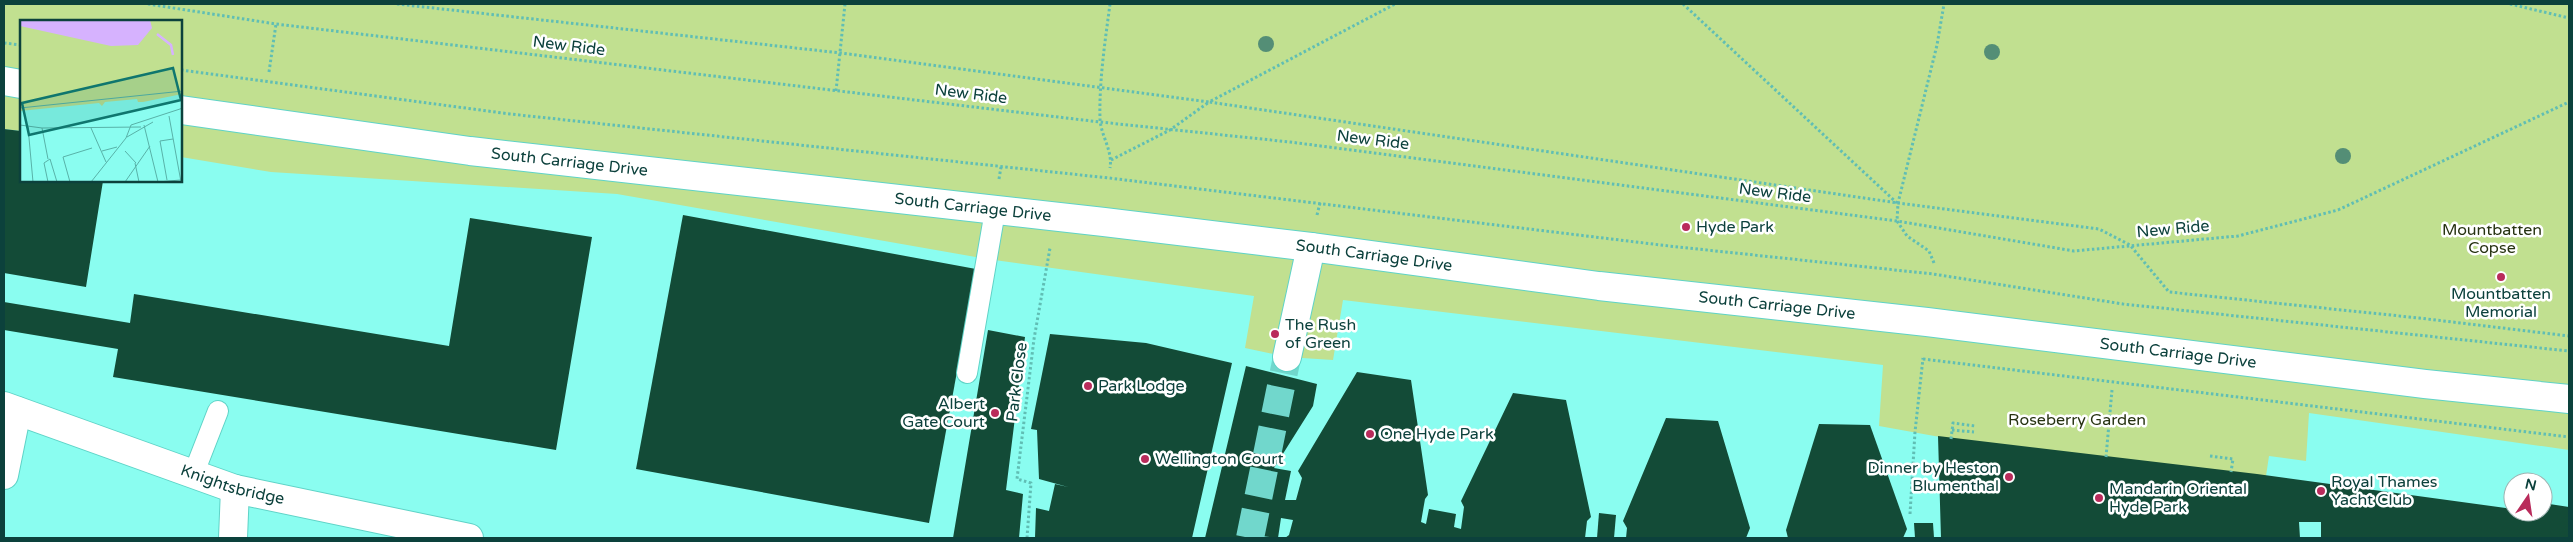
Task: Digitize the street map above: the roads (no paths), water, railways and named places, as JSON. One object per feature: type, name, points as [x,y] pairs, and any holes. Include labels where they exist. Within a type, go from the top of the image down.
[{"type":"street","points":[[4,81],[20,84]]},
{"type":"street","name":"South Carriage Drive","points":[[182,110],[470,151],[1310,247],[1599,286],[1927,322],[2425,384],[2569,399]]},
{"type":"street","points":[[1288,357],[1310,247]]},
{"type":"street","points":[[4,475],[10,409]]},
{"type":"street","name":"Knightsbridge","points":[[10,409],[235,489],[469,538]]},
{"type":"street","points":[[233,538],[235,489]]},
{"type":"lane","points":[[967,373],[995,211]]},
{"type":"lane","points":[[193,475],[218,411]]},
{"type":"tunnel","points":[[1250,538],[1287,357]]},
{"type":"place","name":"Hyde Park","points":[[1686,227]]},
{"type":"place","name":"Mountbatten Memorial","points":[[2501,277]]},
{"type":"place","name":"The Rush of Green","points":[[1275,334]]},
{"type":"place","name":"Park Lodge","points":[[1088,386]]},
{"type":"place","name":"Albert Gate Court","points":[[995,413]]},
{"type":"place","name":"One Hyde Park","points":[[1370,434]]},
{"type":"place","name":"Wellington Court","points":[[1145,459]]},
{"type":"place","name":"Dinner by Heston Blumenthal","points":[[2009,477]]},
{"type":"place","name":"Royal Thames Yacht Club","points":[[2321,491]]},
{"type":"place","name":"Mandarin Oriental Hyde Park","points":[[2099,498]]},
{"type":"park label","name":"Mountbatten Copse","points":[[2492,239]]},
{"type":"park label","name":"Roseberry Garden","points":[[2077,420]]}]
